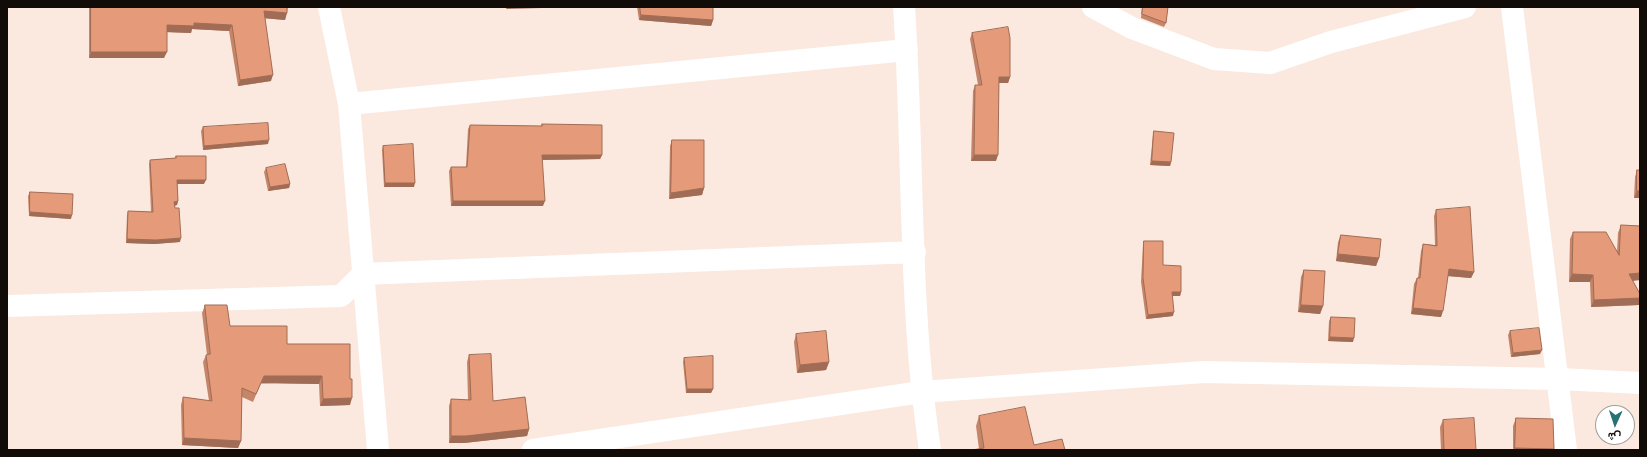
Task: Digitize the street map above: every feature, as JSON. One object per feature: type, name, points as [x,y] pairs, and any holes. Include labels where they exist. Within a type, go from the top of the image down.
[{"type":"street","points":[[329,7],[349,104],[378,450]]},
{"type":"street","points":[[904,7],[921,392],[930,450]]},
{"type":"street","points":[[1093,7],[1132,28],[1214,59],[1270,63],[1331,42],[1465,7]]},
{"type":"street","points":[[1512,7],[1559,379],[1566,450]]},
{"type":"street","points":[[349,104],[907,50]]},
{"type":"street","points":[[7,306],[341,296],[363,274],[915,252]]},
{"type":"street","points":[[533,450],[921,392],[1204,372],[1559,379],[1640,383]]},
{"type":"building","points":[[91,7],[287,7],[287,13],[264,11],[273,75],[240,80],[232,25],[194,23],[194,26],[167,25],[167,52],[91,52]]},
{"type":"building","points":[[640,7],[713,7],[713,20],[641,15]]},
{"type":"building","points":[[1143,7],[1168,7],[1166,23],[1142,14]]},
{"type":"building","points":[[1008,27],[1010,38],[1010,77],[999,77],[998,155],[974,155],[975,85],[982,85],[972,33]]},
{"type":"building","points":[[268,123],[269,140],[204,146],[203,127]]},
{"type":"building","points":[[542,124],[602,125],[602,155],[542,155],[545,201],[453,201],[451,167],[467,167],[470,125],[542,126]]},
{"type":"building","points":[[1154,131],[1174,133],[1171,162],[1152,161]]},
{"type":"building","points":[[672,140],[704,140],[704,188],[671,193]]},
{"type":"building","points":[[413,144],[415,183],[385,183],[383,146]]},
{"type":"building","points":[[176,156],[206,156],[206,180],[177,180],[178,201],[174,202],[175,208],[179,208],[181,238],[156,240],[127,239],[128,211],[153,212],[150,160],[176,158]]},
{"type":"building","points":[[285,164],[290,184],[270,187],[266,168]]},
{"type":"building","points":[[1637,170],[1640,170],[1640,191],[1637,191]]},
{"type":"building","points":[[30,192],[73,194],[72,215],[30,212]]},
{"type":"building","points":[[1470,207],[1474,272],[1449,269],[1443,311],[1413,308],[1417,278],[1420,278],[1423,244],[1437,246],[1436,210]]},
{"type":"building","points":[[1621,225],[1640,226],[1640,273],[1629,274],[1640,294],[1640,298],[1594,300],[1593,275],[1572,274],[1573,232],[1606,232],[1619,255]]},
{"type":"building","points":[[1341,235],[1381,239],[1379,258],[1338,254]]},
{"type":"building","points":[[1144,241],[1163,241],[1163,265],[1181,266],[1181,292],[1172,292],[1174,312],[1148,315],[1143,278]]},
{"type":"building","points":[[1304,270],[1325,271],[1323,306],[1301,305]]},
{"type":"building","points":[[205,305],[227,305],[230,326],[287,326],[287,344],[350,344],[350,379],[352,379],[352,398],[323,399],[322,376],[264,376],[256,394],[242,388],[241,441],[184,438],[183,397],[212,401],[206,355],[210,354]]},
{"type":"building","points":[[1331,317],[1355,318],[1354,338],[1330,337]]},
{"type":"building","points":[[1539,328],[1542,350],[1513,353],[1510,331]]},
{"type":"building","points":[[826,331],[829,362],[800,365],[796,334]]},
{"type":"building","points":[[491,354],[493,401],[525,397],[529,429],[466,436],[451,436],[451,399],[471,400],[469,355]]},
{"type":"building","points":[[713,356],[713,389],[687,389],[684,358]]},
{"type":"building","points":[[1025,407],[1034,445],[1062,439],[1065,450],[972,450],[984,448],[979,416]]},
{"type":"building","points":[[1474,418],[1476,450],[1444,450],[1443,420]]},
{"type":"building","points":[[1516,418],[1553,419],[1554,449],[1515,448]]}]
